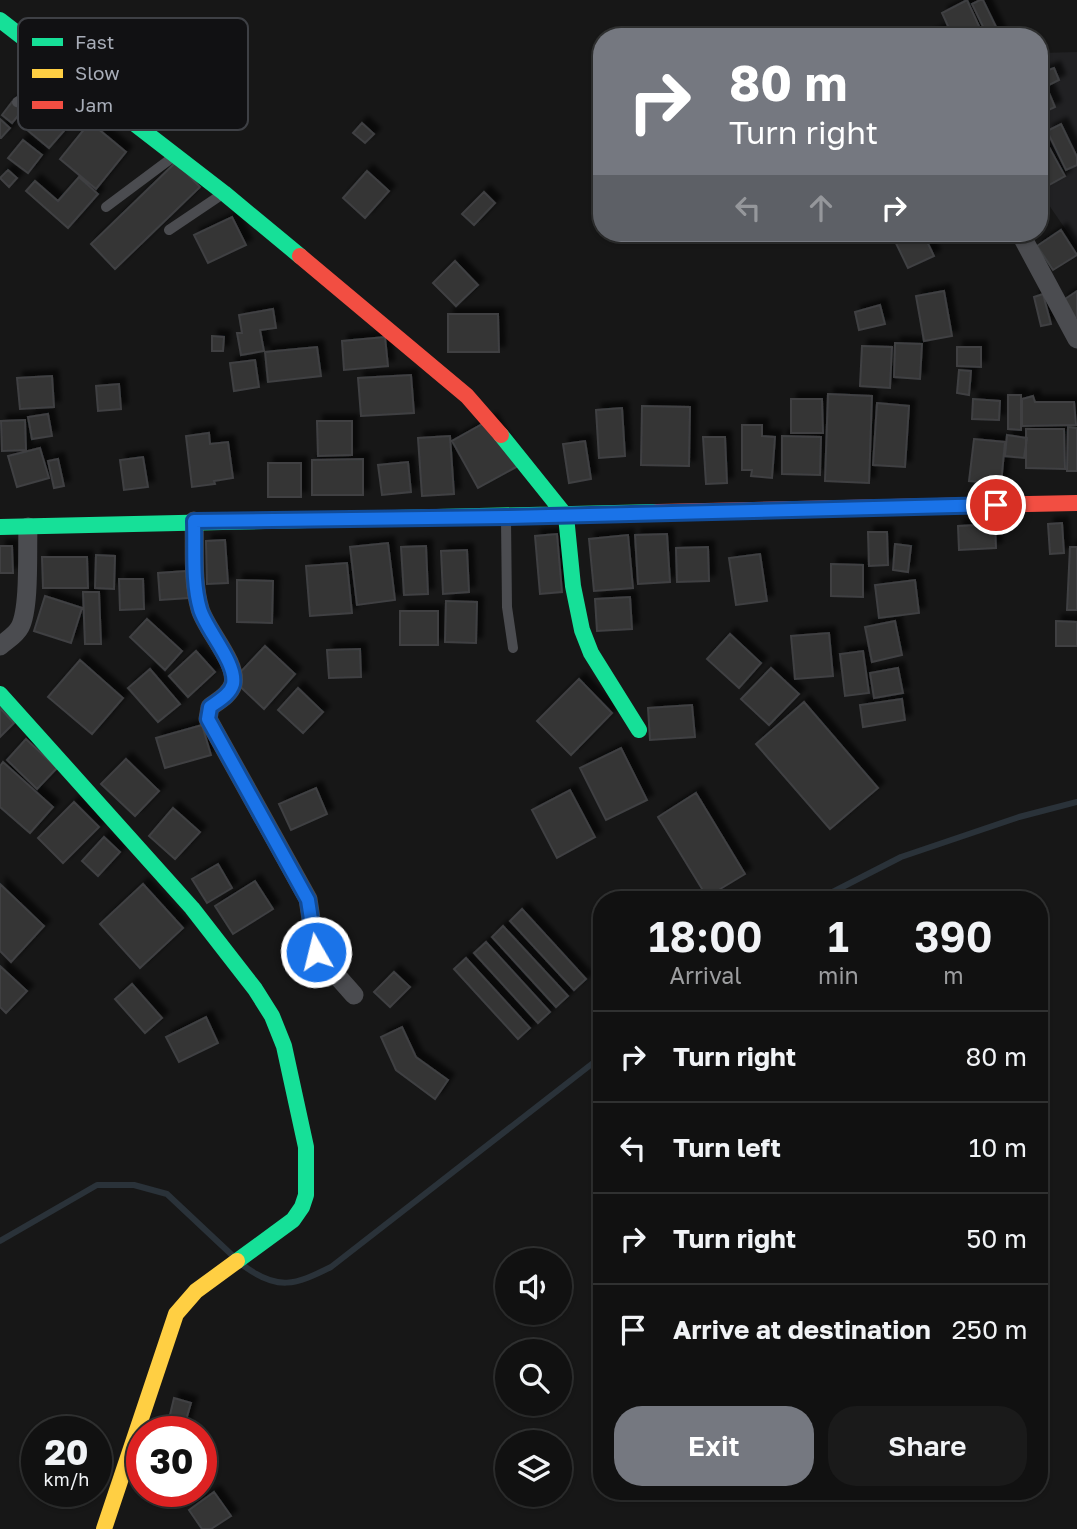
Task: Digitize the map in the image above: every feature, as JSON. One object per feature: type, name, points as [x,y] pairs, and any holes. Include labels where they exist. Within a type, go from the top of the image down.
[{"type":"street","points":[[0,20],[18,34]]},
{"type":"street","points":[[143,130],[224,193],[467,396],[519,455],[566,516],[573,586],[582,630],[591,653],[639,730]]},
{"type":"street","points":[[1025,242],[1077,339]]},
{"type":"street","points":[[0,527],[1077,503]]},
{"type":"street","points":[[194,521],[200,611],[225,656],[233,683],[227,695],[210,707],[208,719],[308,900],[316,952],[354,995]]},
{"type":"street","points":[[0,646],[15,634],[21,625],[26,587],[27,527]]},
{"type":"street","points":[[0,694],[74,780],[192,908],[255,989],[272,1016],[284,1046],[306,1147],[306,1195],[293,1220],[196,1291],[176,1314],[104,1529]]},
{"type":"lane","points":[[106,207],[175,155]]},
{"type":"lane","points":[[169,230],[224,193]]},
{"type":"lane","points":[[506,517],[507,607],[513,648]]},
{"type":"shaded area","points":[[1077,52],[1077,246],[1048,204],[1048,187],[1067,175],[1048,142],[1048,53]]},
{"type":"building","points":[[967,0],[980,28],[949,28],[942,13]]},
{"type":"building","points":[[983,0],[997,28],[984,28],[972,4]]},
{"type":"building","points":[[1054,68],[1059,80],[1049,85],[1048,83],[1048,70]]},
{"type":"building","points":[[1048,91],[1055,107],[1048,110]]},
{"type":"building","points":[[12,102],[18,107],[18,116],[12,123],[2,115]]},
{"type":"building","points":[[0,119],[10,128],[1,138],[0,138]]},
{"type":"building","points":[[362,123],[374,134],[365,143],[353,133]]},
{"type":"building","points":[[1061,124],[1077,157],[1077,165],[1066,170],[1048,130]]},
{"type":"building","points":[[27,130],[65,130],[49,148]]},
{"type":"building","points":[[84,130],[100,130],[126,152],[96,189],[60,159]]},
{"type":"building","points":[[23,140],[42,155],[28,173],[8,158]]},
{"type":"building","points":[[1048,145],[1065,176],[1048,186]]},
{"type":"building","points":[[176,162],[200,187],[115,269],[91,244]]},
{"type":"building","points":[[8,170],[17,178],[9,187],[0,178]]},
{"type":"building","points":[[367,171],[389,191],[365,218],[343,198]]},
{"type":"building","points":[[79,177],[98,194],[68,228],[26,191],[35,181],[58,201]]},
{"type":"building","points":[[484,192],[495,203],[474,225],[462,214]]},
{"type":"building","points":[[232,217],[246,245],[208,263],[194,235]]},
{"type":"building","points":[[1061,230],[1077,255],[1053,270],[1037,246],[1048,242],[1048,239]]},
{"type":"building","points":[[895,242],[927,242],[934,256],[908,268]]},
{"type":"building","points":[[455,261],[478,285],[456,306],[433,283]]},
{"type":"building","points":[[944,291],[952,336],[924,341],[916,296]]},
{"type":"building","points":[[1077,291],[1077,317],[1074,319],[1062,301]]},
{"type":"building","points":[[1043,294],[1051,324],[1041,326],[1034,297]]},
{"type":"building","points":[[880,305],[885,324],[859,330],[855,312]]},
{"type":"building","points":[[273,309],[276,328],[260,330],[264,351],[241,355],[237,333],[242,333],[239,315]]},
{"type":"building","points":[[448,314],[498,314],[499,352],[448,352]]},
{"type":"building","points":[[212,336],[224,337],[223,351],[212,351]]},
{"type":"building","points":[[385,337],[388,366],[344,370],[342,341]]},
{"type":"building","points":[[895,343],[922,344],[920,379],[894,377]]},
{"type":"building","points":[[862,346],[892,347],[890,388],[860,386]]},
{"type":"building","points":[[317,347],[321,376],[268,382],[265,352]]},
{"type":"building","points":[[957,347],[981,347],[981,367],[957,366]]},
{"type":"building","points":[[255,360],[259,387],[234,391],[230,363]]},
{"type":"building","points":[[959,370],[971,371],[969,395],[957,393]]},
{"type":"building","points":[[411,375],[414,413],[361,416],[358,378]]},
{"type":"building","points":[[52,376],[54,407],[20,409],[17,378]]},
{"type":"building","points":[[119,384],[121,409],[98,411],[96,386]]},
{"type":"building","points":[[828,394],[872,396],[869,483],[825,481]]},
{"type":"building","points":[[1008,395],[1021,395],[1021,430],[1008,429]]},
{"type":"building","points":[[1033,396],[1035,402],[1074,402],[1076,425],[1022,426],[1022,399]]},
{"type":"building","points":[[791,399],[822,399],[823,433],[791,433]]},
{"type":"building","points":[[973,399],[1000,401],[999,420],[972,419]]},
{"type":"building","points":[[877,403],[909,406],[905,467],[873,465]]},
{"type":"building","points":[[642,406],[690,407],[689,466],[641,465]]},
{"type":"building","points":[[622,408],[625,456],[599,458],[596,410]]},
{"type":"building","points":[[48,414],[52,436],[32,439],[28,417]]},
{"type":"building","points":[[491,419],[518,466],[478,488],[452,441]]},
{"type":"building","points":[[25,420],[26,450],[2,451],[1,421]]},
{"type":"building","points":[[317,421],[352,421],[352,455],[318,456]]},
{"type":"building","points":[[742,425],[762,425],[762,436],[775,437],[772,478],[751,476],[752,470],[742,470]]},
{"type":"building","points":[[1068,427],[1077,428],[1077,471],[1067,471]]},
{"type":"building","points":[[1026,429],[1064,429],[1065,469],[1026,468]]},
{"type":"building","points":[[209,433],[210,444],[228,442],[233,478],[192,487],[186,436]]},
{"type":"building","points":[[1007,435],[1027,438],[1024,458],[1005,456]]},
{"type":"building","points":[[450,436],[454,494],[422,496],[418,438]]},
{"type":"building","points":[[782,436],[821,437],[820,475],[782,474]]},
{"type":"building","points":[[703,437],[725,437],[727,483],[706,484]]},
{"type":"building","points":[[974,439],[1005,442],[1001,484],[969,481]]},
{"type":"building","points":[[585,441],[591,479],[569,483],[563,444]]},
{"type":"building","points":[[40,448],[49,478],[17,487],[8,456]]},
{"type":"building","points":[[143,457],[148,487],[124,490],[120,460]]},
{"type":"building","points":[[58,459],[64,486],[54,488],[48,461]]},
{"type":"building","points":[[363,459],[363,495],[312,495],[312,460]]},
{"type":"building","points":[[408,462],[411,492],[382,495],[378,465]]},
{"type":"building","points":[[268,463],[301,463],[301,497],[268,497]]},
{"type":"building","points":[[1062,523],[1064,553],[1050,554],[1048,524]]},
{"type":"building","points":[[995,524],[996,548],[959,550],[958,526]]},
{"type":"building","points":[[868,532],[887,532],[888,565],[869,566]]},
{"type":"building","points":[[557,534],[562,592],[540,594],[535,536]]},
{"type":"building","points":[[667,534],[670,582],[638,584],[635,535]]},
{"type":"building","points":[[628,535],[633,588],[594,591],[589,539]]},
{"type":"building","points":[[225,540],[228,583],[207,584],[206,541]]},
{"type":"building","points":[[388,543],[395,600],[357,605],[350,547]]},
{"type":"building","points":[[895,544],[911,546],[908,572],[893,570]]},
{"type":"building","points":[[0,546],[12,546],[13,573],[0,573]]},
{"type":"building","points":[[426,546],[428,594],[404,595],[401,547]]},
{"type":"building","points":[[708,547],[709,581],[677,582],[676,548]]},
{"type":"building","points":[[1070,547],[1077,547],[1077,610],[1067,610]]},
{"type":"building","points":[[467,550],[469,592],[443,594],[441,551]]},
{"type":"building","points":[[760,554],[767,601],[736,605],[729,558]]},
{"type":"building","points":[[96,555],[115,556],[114,589],[95,588]]},
{"type":"building","points":[[42,557],[87,557],[88,588],[43,588]]},
{"type":"building","points":[[347,563],[352,613],[310,616],[306,566]]},
{"type":"building","points":[[831,564],[863,565],[863,597],[831,596]]},
{"type":"building","points":[[186,571],[189,598],[160,600],[158,573]]},
{"type":"building","points":[[119,579],[143,579],[144,609],[120,610]]},
{"type":"building","points":[[237,580],[273,581],[272,623],[237,622]]},
{"type":"building","points":[[915,580],[919,613],[879,618],[875,585]]},
{"type":"building","points":[[83,592],[99,592],[101,644],[85,644]]},
{"type":"building","points":[[45,596],[82,608],[71,643],[34,631]]},
{"type":"building","points":[[630,597],[632,629],[597,631],[595,599]]},
{"type":"building","points":[[446,601],[477,602],[476,643],[445,642]]},
{"type":"building","points":[[400,611],[438,611],[438,645],[400,645]]},
{"type":"building","points":[[147,619],[182,651],[165,670],[130,637]]},
{"type":"building","points":[[895,621],[902,655],[872,662],[865,627]]},
{"type":"building","points":[[1056,621],[1077,622],[1077,646],[1056,646]]},
{"type":"building","points":[[829,633],[833,676],[795,679],[791,636]]},
{"type":"building","points":[[730,634],[761,663],[739,688],[707,659]]},
{"type":"building","points":[[265,646],[295,674],[264,709],[233,680]]},
{"type":"building","points":[[360,649],[361,677],[329,678],[327,650]]},
{"type":"building","points":[[196,651],[215,672],[188,697],[169,676]]},
{"type":"building","points":[[863,651],[869,693],[845,696],[840,654]]},
{"type":"building","points":[[80,660],[123,698],[92,734],[48,697]]},
{"type":"building","points":[[771,668],[799,694],[769,725],[741,699]]},
{"type":"building","points":[[898,668],[903,693],[874,698],[870,673]]},
{"type":"building","points":[[150,669],[180,704],[158,722],[128,688]]},
{"type":"building","points":[[579,679],[612,713],[571,755],[537,721]]},
{"type":"building","points":[[298,688],[323,712],[303,733],[278,710]]},
{"type":"building","points":[[902,699],[905,720],[863,727],[860,705]]},
{"type":"building","points":[[804,702],[878,788],[830,829],[756,744]]},
{"type":"building","points":[[692,705],[695,737],[650,740],[648,708]]},
{"type":"building","points":[[0,708],[14,723],[0,737]]},
{"type":"building","points":[[202,725],[211,755],[165,768],[156,738]]},
{"type":"building","points":[[26,739],[57,768],[37,789],[7,760]]},
{"type":"building","points":[[621,748],[647,800],[606,820],[580,768]]},
{"type":"building","points":[[126,759],[159,791],[135,816],[101,784]]},
{"type":"building","points":[[3,762],[53,807],[30,833],[0,807],[0,766]]},
{"type":"building","points":[[316,788],[327,814],[291,830],[279,804]]},
{"type":"building","points":[[570,790],[595,837],[557,858],[532,810]]},
{"type":"building","points":[[696,793],[745,874],[717,891],[703,891],[658,817]]},
{"type":"building","points":[[74,802],[99,827],[63,863],[38,838]]},
{"type":"building","points":[[173,808],[200,832],[175,859],[149,836]]},
{"type":"building","points":[[104,837],[120,852],[98,876],[82,861]]},
{"type":"building","points":[[218,864],[232,888],[207,903],[192,879]]},
{"type":"building","points":[[255,881],[273,909],[233,934],[215,906]]},
{"type":"building","points":[[0,884],[44,926],[11,962],[0,951]]},
{"type":"building","points":[[143,884],[183,928],[140,968],[100,924]]},
{"type":"building","points":[[522,909],[586,979],[574,990],[510,921]]},
{"type":"building","points":[[503,926],[568,996],[556,1007],[492,937]]},
{"type":"building","points":[[486,942],[550,1012],[538,1023],[474,953]]},
{"type":"building","points":[[466,958],[530,1028],[518,1039],[454,969]]},
{"type":"building","points":[[0,966],[27,991],[6,1013],[0,1007]]},
{"type":"building","points":[[394,972],[410,987],[390,1007],[374,992]]},
{"type":"building","points":[[132,984],[162,1018],[145,1033],[115,999]]},
{"type":"building","points":[[206,1017],[218,1043],[179,1062],[166,1037]]},
{"type":"building","points":[[402,1027],[416,1057],[448,1080],[435,1099],[396,1070],[381,1037]]},
{"type":"building","points":[[174,1398],[191,1403],[187,1416],[170,1416]]},
{"type":"building","points":[[217,1496],[231,1516],[211,1529],[202,1529],[189,1510],[193,1507],[217,1507]]},
{"type":"waterway","points":[[835,891],[901,857],[1019,817],[1077,802]]},
{"type":"waterway","points":[[244,1266],[267,1279],[287,1283],[307,1278],[331,1267],[593,1063]]},
{"type":"waterway","points":[[0,1241],[97,1185],[134,1185],[167,1194],[233,1256]]},
{"type":"traffic: fast","points":[[0,20],[18,34]]},
{"type":"traffic: fast","points":[[142,130],[300,256]]},
{"type":"traffic: fast","points":[[501,435],[566,516],[573,586],[582,630],[591,653],[639,730]]},
{"type":"traffic: fast","points":[[0,527],[657,512]]},
{"type":"traffic: fast","points":[[0,694],[192,908],[255,989],[272,1016],[284,1046],[306,1147],[306,1195],[293,1220],[237,1261]]},
{"type":"traffic: slow","points":[[104,1529],[176,1314],[196,1291],[237,1261]]},
{"type":"traffic: jam","points":[[300,256],[467,396],[501,435]]},
{"type":"traffic: jam","points":[[657,512],[1077,503]]},
{"type":"route","points":[[316,952],[308,900],[208,719],[210,707],[227,695],[233,683],[225,656],[200,611],[194,521],[506,517],[996,505]]}]
